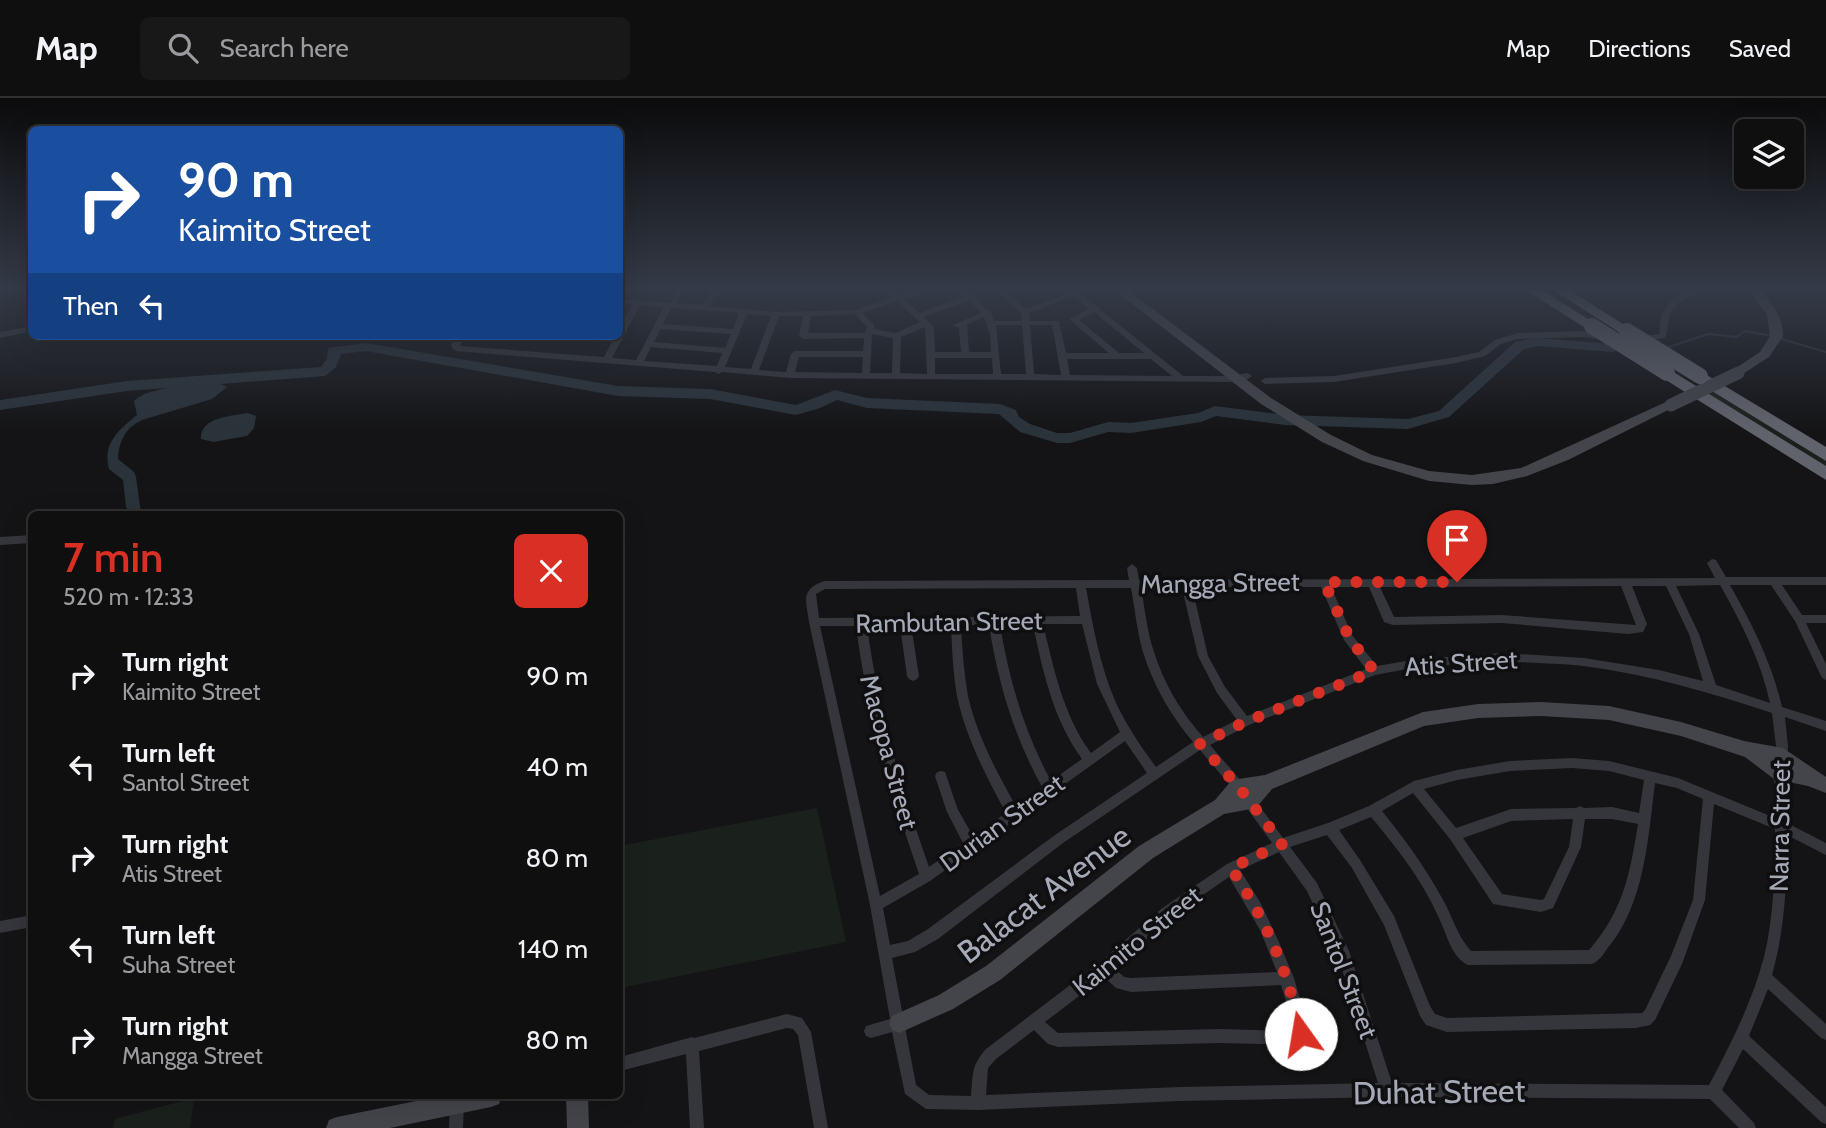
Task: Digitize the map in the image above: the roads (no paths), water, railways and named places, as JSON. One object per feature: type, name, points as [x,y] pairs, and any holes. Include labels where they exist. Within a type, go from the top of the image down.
[{"type":"highway","points":[[1608,336],[1826,474]]},
{"type":"highway","points":[[1635,336],[1826,455]]},
{"type":"street","points":[[638,364],[652,336]]},
{"type":"street","points":[[719,371],[734,336]]},
{"type":"street","points":[[754,373],[768,336]]},
{"type":"street","points":[[790,375],[803,336]]},
{"type":"street","points":[[866,376],[869,336]]},
{"type":"street","points":[[896,376],[897,336]]},
{"type":"street","points":[[931,376],[932,336]]},
{"type":"street","points":[[962,336],[965,355]]},
{"type":"street","points":[[994,336],[997,377]]},
{"type":"street","points":[[1026,336],[1030,376]]},
{"type":"street","points":[[1058,336],[1066,377]]},
{"type":"street","points":[[1093,336],[1117,356]]},
{"type":"street","points":[[1128,336],[1179,377]]},
{"type":"street","points":[[1185,336],[1242,377]]},
{"type":"street","points":[[1192,336],[1242,377],[1266,401],[1282,408],[1306,427],[1344,449],[1402,470],[1444,478],[1494,479],[1533,470],[1738,373],[1761,360],[1776,340],[1775,336]]},
{"type":"street","points":[[1265,381],[1334,379],[1456,360],[1482,354],[1497,342],[1518,336]]},
{"type":"street","points":[[1595,336],[1660,336]]},
{"type":"street","points":[[458,340],[456,348],[790,375],[1242,377]]},
{"type":"street","points":[[573,359],[582,340]]},
{"type":"street","points":[[606,361],[617,340]]},
{"type":"street","points":[[648,344],[728,351]]},
{"type":"street","points":[[795,354],[866,355]]},
{"type":"street","points":[[931,355],[995,355]]},
{"type":"street","points":[[1062,356],[1153,356]]},
{"type":"street","points":[[0,541],[28,540]]},
{"type":"street","name":"Narra Street","points":[[1712,563],[1747,625],[1776,708],[1781,765],[1778,912],[1765,977],[1742,1039],[1713,1092]]},
{"type":"street","name":"Santol Street","points":[[1132,568],[1148,651],[1160,681],[1183,722],[1238,786],[1312,887],[1331,925],[1387,1090]]},
{"type":"street","name":"Mangga Street","points":[[814,622],[811,594],[813,590],[824,585],[1826,581]]},
{"type":"street","points":[[1324,582],[1349,637],[1374,671]]},
{"type":"street","points":[[1373,583],[1388,618],[1393,621],[1502,619],[1639,629],[1643,624],[1625,582]]},
{"type":"street","points":[[1669,582],[1694,634],[1711,688]]},
{"type":"street","points":[[1774,582],[1799,619],[1826,675]]},
{"type":"street","points":[[1080,584],[1085,620],[1104,691],[1125,734],[1153,773]]},
{"type":"street","points":[[1185,584],[1203,656],[1221,690],[1245,722]]},
{"type":"street","points":[[1799,619],[1826,619]]},
{"type":"street","name":"Rambutan Street","points":[[814,622],[861,624],[1085,620]]},
{"type":"street","points":[[1037,621],[1055,691],[1074,738],[1089,760]]},
{"type":"street","points":[[814,622],[899,1023],[871,1031]]},
{"type":"street","points":[[905,622],[914,676]]},
{"type":"street","points":[[956,622],[957,663],[966,710],[986,760],[1014,815]]},
{"type":"street","points":[[994,622],[999,663],[1010,704],[1027,749],[1050,790]]},
{"type":"street","name":"Macopa Street","points":[[861,624],[865,665],[885,751],[926,877]]},
{"type":"street","name":"Atis Street","points":[[885,953],[910,947],[933,934],[1059,839],[1153,773],[1200,744],[1245,722],[1374,671],[1418,663],[1502,657],[1539,658],[1659,675],[1711,688],[1826,726]]},
{"type":"street","points":[[1238,786],[1266,783],[1423,719],[1478,711],[1541,709],[1609,713],[1681,729],[1744,749],[1819,782]]},
{"type":"street","name":"Durian Street","points":[[876,905],[926,877],[1125,734]]},
{"type":"street","name":"Kaimito Street","points":[[978,1103],[981,1065],[991,1054],[1104,968],[1167,913],[1231,868],[1282,844],[1373,810],[1414,786],[1510,766],[1572,763],[1609,766],[1678,783],[1781,826],[1826,849]]},
{"type":"street","points":[[941,776],[953,811],[971,845]]},
{"type":"street","points":[[1373,810],[1399,841],[1423,877],[1461,952],[1476,960],[1592,957],[1621,914],[1637,870],[1650,776]]},
{"type":"street","points":[[1250,802],[1266,783]]},
{"type":"street","name":"Balacat Avenue","points":[[899,1023],[946,1003],[993,973],[1146,852],[1221,806],[1238,786]]},
{"type":"street","points":[[1414,786],[1454,835],[1498,900],[1541,906],[1548,904],[1575,847],[1580,812]]},
{"type":"street","points":[[1330,828],[1356,864],[1389,921],[1424,1011],[1431,1020],[1447,1025],[1636,1021],[1645,1020],[1650,1015],[1693,920],[1699,900],[1709,796]]},
{"type":"street","name":"Balacat Avenue","points":[[1221,806],[1250,802]]},
{"type":"street","points":[[1454,835],[1511,814],[1612,813],[1644,820]]},
{"type":"street","points":[[1035,1022],[1053,1039],[1058,1040],[1297,1038],[1301,1034],[1301,1027],[1287,978],[1256,905],[1231,868]]},
{"type":"street","points":[[0,928],[28,922]]},
{"type":"street","points":[[1104,968],[1121,983],[1131,985],[1287,978]]},
{"type":"street","points":[[1765,977],[1826,1033]]},
{"type":"street","points":[[623,1064],[691,1044],[788,1021],[797,1023],[804,1032],[821,1128]]},
{"type":"street","name":"Duhat Street","points":[[899,1023],[910,1089],[926,1102],[978,1103],[1180,1094],[1387,1090],[1713,1092]]},
{"type":"street","points":[[1742,1039],[1826,1117]]},
{"type":"street","points":[[691,1044],[697,1128]]},
{"type":"street","points":[[1713,1092],[1749,1128]]},
{"type":"street","points":[[337,1128],[476,1099]]},
{"type":"street","points":[[577,1099],[578,1128]]},
{"type":"street","points":[[456,1128],[457,1103]]},
{"type":"waterway","points":[[1666,348],[1702,336]]},
{"type":"waterway","points":[[1727,336],[1737,336]]},
{"type":"waterway","points":[[1778,338],[1826,352]]},
{"type":"waterway","points":[[0,405],[127,386],[325,371],[333,362],[333,351],[366,347],[618,391],[710,394],[796,410],[815,405],[835,395],[867,403],[1000,409],[1011,413],[1012,419],[1025,428],[1057,438],[1070,438],[1108,427],[1131,428],[1158,424],[1201,417],[1215,411],[1285,420],[1408,424],[1444,414],[1520,345],[1537,342],[1613,348]]}]
